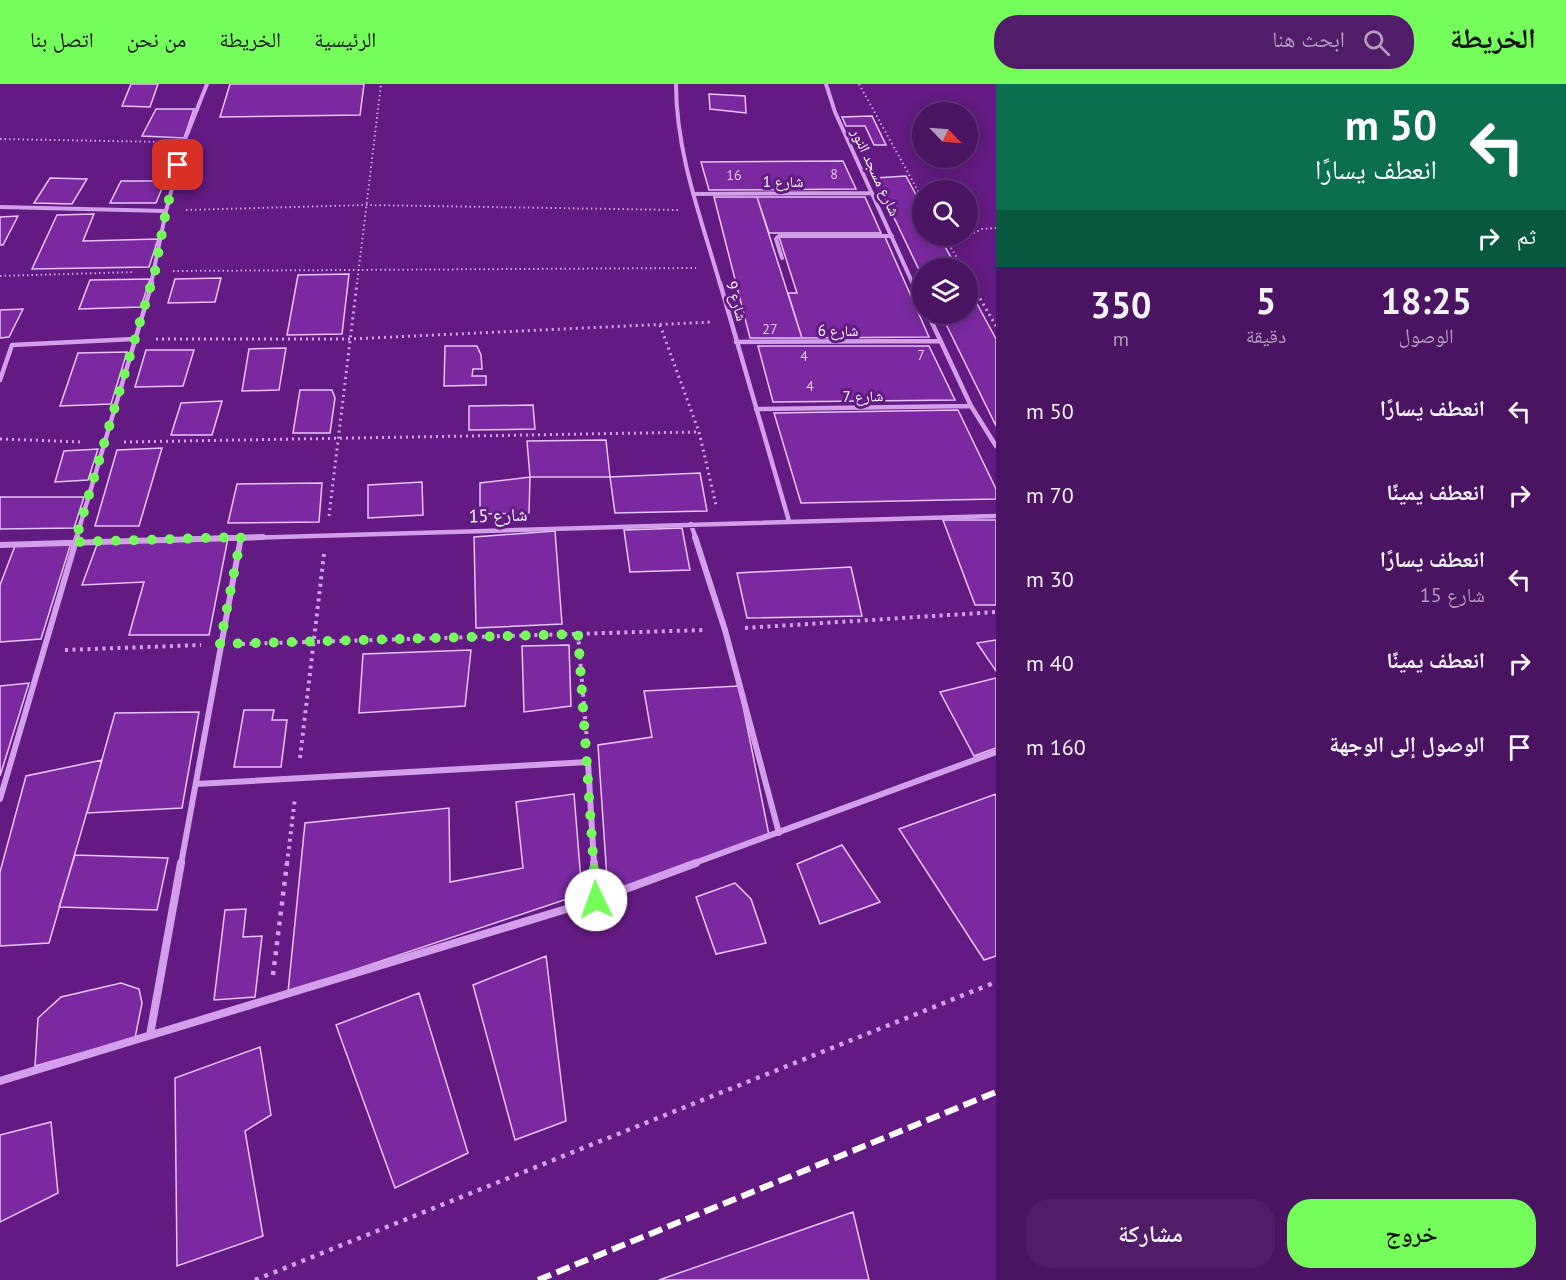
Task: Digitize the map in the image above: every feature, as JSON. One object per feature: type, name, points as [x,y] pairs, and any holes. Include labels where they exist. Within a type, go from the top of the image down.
[{"type":"street","points":[[0,799],[155,271],[166,211],[184,142],[207,84]]},
{"type":"street","name":"شارع 9","points":[[675,84],[679,138],[693,194],[789,522]]},
{"type":"street","name":"شارع مسجد النور","points":[[826,84],[836,112],[912,281]]},
{"type":"street","name":"شارع 1","points":[[693,194],[872,193]]},
{"type":"street","points":[[0,207],[166,211]]},
{"type":"street","points":[[782,258],[776,239],[779,236],[892,236]]},
{"type":"street","points":[[932,324],[971,406],[996,446]]},
{"type":"street","points":[[0,380],[12,345],[134,339]]},
{"type":"street","name":"شارع 6","points":[[736,342],[940,341]]},
{"type":"street","name":"شارع 7","points":[[756,409],[971,406]]},
{"type":"street","name":"شارع 15","points":[[0,544],[996,516]]},
{"type":"street","points":[[691,524],[725,630],[779,833]]},
{"type":"street","points":[[150,1035],[241,537]]},
{"type":"street","points":[[0,1081],[596,900],[996,752]]},
{"type":"street","points":[[196,784],[588,762],[596,900]]},
{"type":"path","points":[[859,84],[912,180]]},
{"type":"path","points":[[0,139],[184,142]]},
{"type":"path","points":[[166,211],[366,205],[698,210]]},
{"type":"path","points":[[978,231],[996,228]]},
{"type":"path","points":[[0,276],[155,271],[715,268]]},
{"type":"path","points":[[978,294],[996,326]]},
{"type":"path","points":[[134,339],[350,339],[730,321]]},
{"type":"path","points":[[660,325],[699,432],[721,523]]},
{"type":"path","points":[[0,439],[106,442],[699,432]]},
{"type":"path","points":[[42,651],[725,630],[996,612]]},
{"type":"path","points":[[578,634],[588,762]]},
{"type":"path","points":[[255,1280],[996,982]]},
{"type":"building","points":[[131,84],[158,84],[150,107],[122,106]]},
{"type":"building","points":[[230,84],[364,84],[360,115],[220,117]]},
{"type":"building","points":[[709,94],[745,96],[746,113],[710,109]]},
{"type":"building","points":[[156,109],[194,109],[184,138],[142,136]]},
{"type":"building","points":[[872,116],[886,145],[874,145],[865,126],[846,126],[842,117]]},
{"type":"building","points":[[843,161],[856,189],[709,190],[701,162]]},
{"type":"building","points":[[906,176],[912,187],[912,246],[945,246],[951,258],[913,258],[875,178]]},
{"type":"building","points":[[50,178],[87,179],[72,204],[34,203]]},
{"type":"building","points":[[121,181],[165,181],[156,203],[110,203]]},
{"type":"building","points":[[714,197],[757,197],[802,338],[750,338]]},
{"type":"building","points":[[757,197],[865,197],[881,233],[769,233]]},
{"type":"building","points":[[94,214],[83,241],[158,239],[149,267],[32,269],[57,215]]},
{"type":"building","points":[[18,216],[3,245],[0,245],[0,217]]},
{"type":"building","points":[[779,237],[885,237],[912,298],[912,324],[923,324],[929,337],[802,338],[788,293],[797,293]]},
{"type":"building","points":[[349,274],[342,334],[287,335],[298,275]]},
{"type":"building","points":[[221,278],[215,302],[168,303],[175,279]]},
{"type":"building","points":[[150,279],[141,307],[79,309],[90,280]]},
{"type":"building","points":[[978,306],[996,339],[996,426],[946,324],[978,324]]},
{"type":"building","points":[[23,309],[9,337],[0,338],[0,310]]},
{"type":"building","points":[[445,346],[477,346],[481,355],[482,369],[473,369],[472,376],[486,376],[486,385],[444,386]]},
{"type":"building","points":[[758,346],[929,346],[955,400],[773,402]]},
{"type":"building","points":[[286,348],[279,390],[242,391],[249,349]]},
{"type":"building","points":[[146,350],[194,350],[183,386],[135,387]]},
{"type":"building","points":[[127,352],[111,404],[60,406],[78,353]]},
{"type":"building","points":[[300,390],[332,390],[335,398],[330,433],[293,433]]},
{"type":"building","points":[[222,401],[212,435],[171,435],[181,403]]},
{"type":"building","points":[[533,405],[535,429],[469,430],[469,406]]},
{"type":"building","points":[[958,410],[996,489],[996,499],[801,503],[774,413]]},
{"type":"building","points":[[606,440],[610,477],[530,477],[527,441]]},
{"type":"building","points":[[162,448],[139,526],[95,526],[117,450]]},
{"type":"building","points":[[98,449],[88,480],[55,482],[64,451]]},
{"type":"building","points":[[700,473],[707,511],[615,513],[610,477]]},
{"type":"building","points":[[530,477],[529,513],[480,514],[480,483]]},
{"type":"building","points":[[422,482],[423,515],[368,518],[368,485]]},
{"type":"building","points":[[322,483],[319,522],[228,523],[237,484]]},
{"type":"building","points":[[0,497],[84,497],[74,528],[0,529]]},
{"type":"building","points":[[943,520],[996,520],[996,605],[975,605]]},
{"type":"building","points":[[682,528],[690,570],[630,572],[624,530]]},
{"type":"building","points":[[555,531],[562,624],[476,628],[474,537]]},
{"type":"building","points":[[228,538],[209,635],[129,635],[144,582],[82,585],[98,542]]},
{"type":"building","points":[[71,543],[41,639],[0,642],[0,585],[15,546]]},
{"type":"building","points":[[851,567],[862,616],[747,618],[737,573]]},
{"type":"building","points":[[996,640],[996,671],[977,643]]},
{"type":"building","points":[[569,645],[571,706],[524,712],[522,646]]},
{"type":"building","points":[[471,650],[465,706],[359,713],[363,654]]},
{"type":"building","points":[[996,678],[996,748],[974,756],[940,692]]},
{"type":"building","points":[[29,683],[0,776],[0,686]]},
{"type":"building","points":[[739,686],[769,835],[608,894],[598,745],[652,737],[644,691]]},
{"type":"building","points":[[244,710],[274,710],[272,720],[287,720],[281,767],[234,767]]},
{"type":"building","points":[[199,712],[182,808],[87,813],[115,713]]},
{"type":"building","points":[[102,760],[49,943],[0,946],[0,872],[26,776]]},
{"type":"building","points":[[574,794],[582,894],[288,992],[305,823],[449,808],[450,882],[523,868],[516,802]]},
{"type":"building","points":[[996,794],[996,956],[984,960],[899,829]]},
{"type":"building","points":[[842,845],[880,902],[820,924],[797,864]]},
{"type":"building","points":[[75,855],[168,858],[157,910],[59,907]]},
{"type":"building","points":[[735,883],[751,899],[766,943],[716,954],[696,897]]},
{"type":"building","points":[[246,909],[243,937],[262,936],[255,997],[214,1000],[225,910]]},
{"type":"building","points":[[546,956],[566,1121],[515,1140],[473,985]]},
{"type":"building","points":[[121,983],[139,989],[142,1003],[135,1038],[35,1066],[38,1018],[61,997]]},
{"type":"building","points":[[419,993],[468,1153],[395,1188],[336,1025]]},
{"type":"building","points":[[260,1047],[271,1115],[245,1131],[263,1236],[177,1266],[175,1078]]},
{"type":"building","points":[[51,1122],[58,1193],[0,1222],[0,1135]]},
{"type":"building","points":[[853,1212],[869,1280],[659,1280]]},
{"type":"railway","points":[[538,1280],[996,1092]]},
{"type":"route","points":[[178,165],[166,211],[155,271],[75,542],[241,537],[220,644],[578,634],[596,900]]}]
